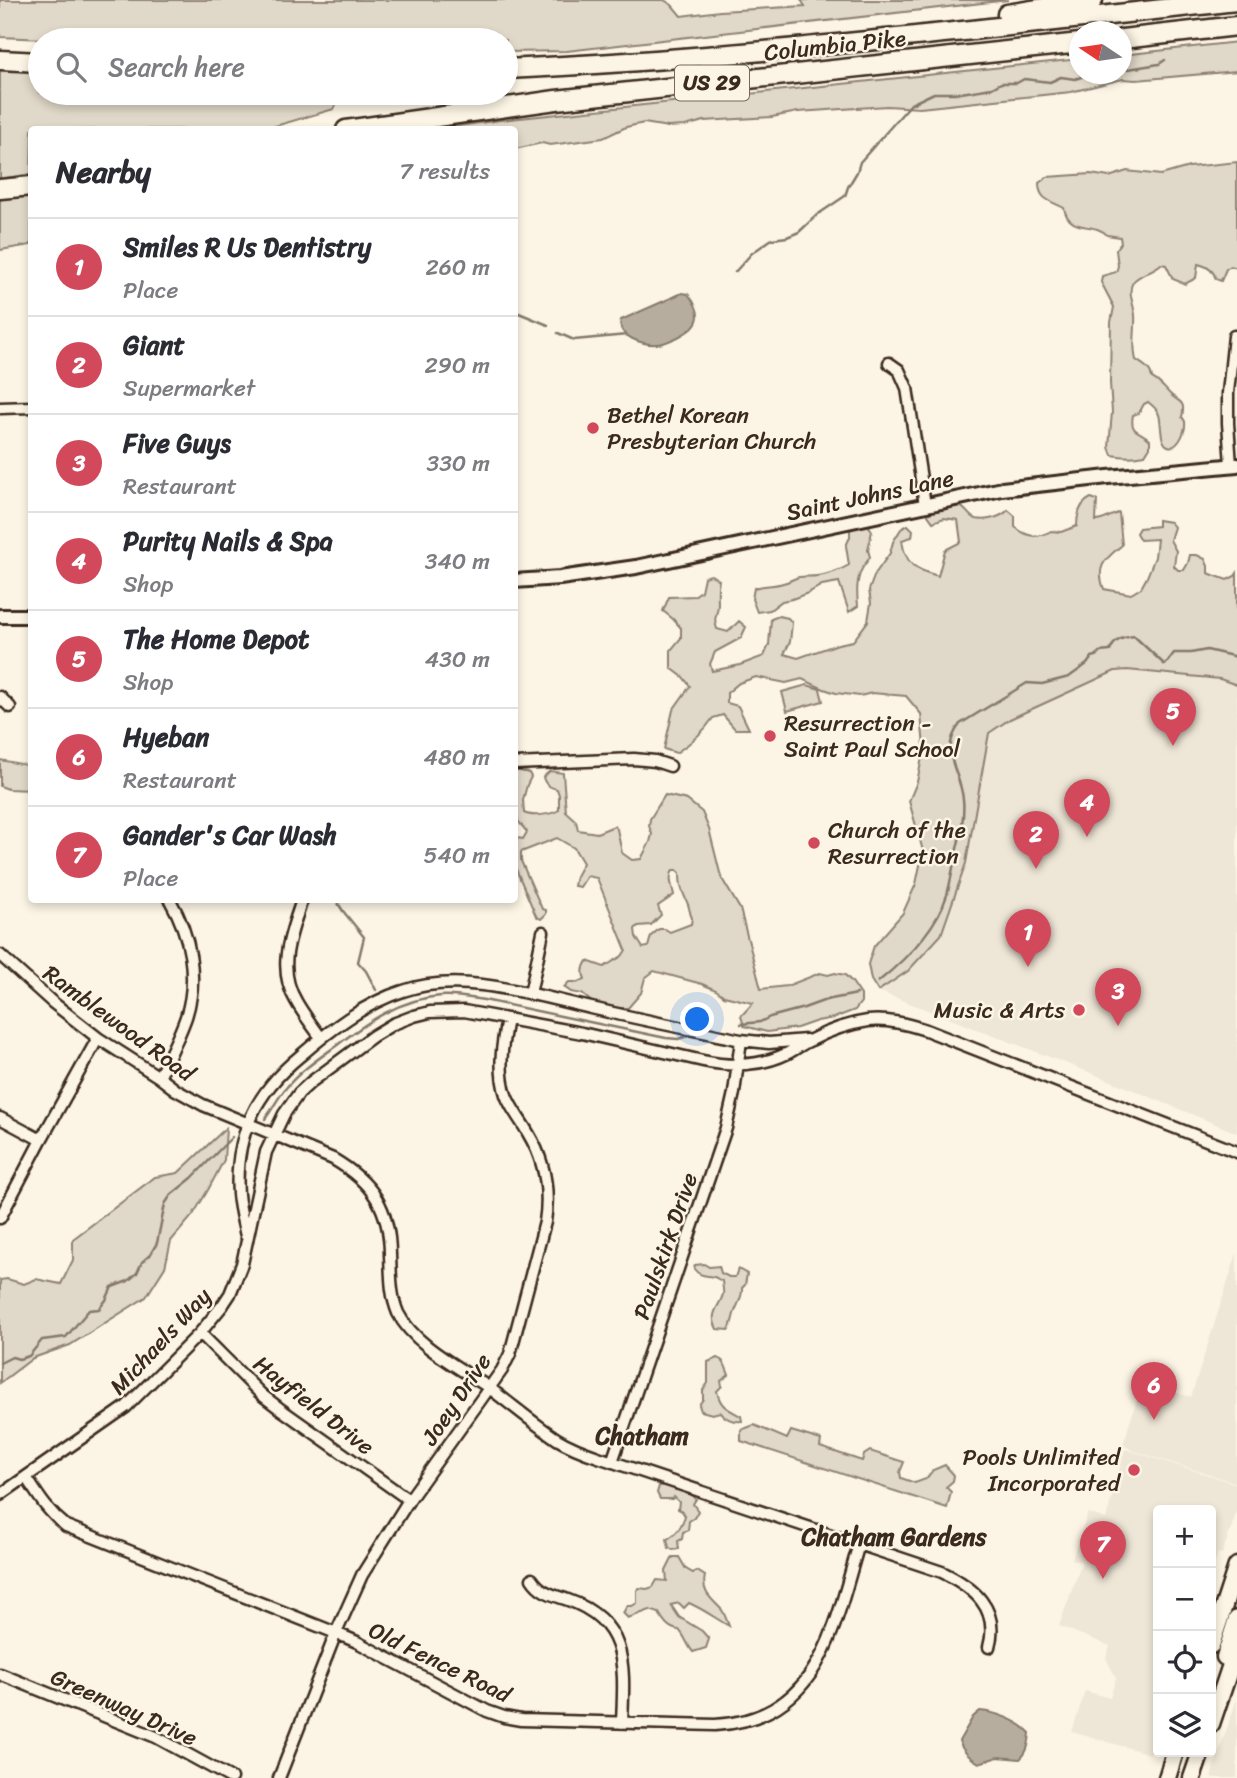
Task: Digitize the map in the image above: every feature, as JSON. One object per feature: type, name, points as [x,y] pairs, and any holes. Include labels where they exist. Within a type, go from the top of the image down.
[{"type":"highway","points":[[821,46],[924,25],[1094,0]]},
{"type":"highway","name":"Columbia Pike","points":[[518,68],[647,62],[821,46],[1237,1]]},
{"type":"highway","points":[[1132,37],[1237,26]]},
{"type":"highway","name":"Columbia Pike","points":[[374,126],[556,100],[1069,44]]},
{"type":"highway","points":[[0,60],[28,61]]},
{"type":"highway","points":[[0,189],[28,186]]},
{"type":"main road","points":[[1216,1631],[1237,1566]]},
{"type":"main road","points":[[1221,1694],[1225,1657],[1237,1619]]},
{"type":"main road","points":[[1216,1709],[1237,1647]]},
{"type":"main road","points":[[1192,1778],[1199,1757]]},
{"type":"main road","points":[[1171,1764],[1183,1778]]},
{"type":"street","points":[[1234,336],[1228,423],[1234,465]]},
{"type":"street","points":[[890,363],[899,370],[906,388],[925,505]]},
{"type":"street","points":[[0,408],[28,407]]},
{"type":"street","name":"Saint Johns Lane","points":[[518,581],[572,577],[636,567],[990,491],[1234,465]]},
{"type":"street","points":[[0,616],[28,616]]},
{"type":"street","points":[[0,697],[10,708]]},
{"type":"street","points":[[518,764],[634,759],[670,766]]},
{"type":"street","points":[[159,1077],[181,1031],[191,995],[191,954],[180,917],[172,903]]},
{"type":"street","points":[[301,903],[289,936],[286,971],[295,1000],[321,1038]]},
{"type":"street","points":[[530,994],[543,932]]},
{"type":"street","name":"Ramblewood Road","points":[[0,955],[52,1002],[98,1038],[189,1098],[333,1159],[364,1181],[376,1196],[389,1233],[393,1298],[398,1313],[418,1338],[557,1438],[612,1462],[942,1572],[968,1586],[985,1605],[993,1627],[989,1647]]},
{"type":"street","name":"Michaels Way","points":[[247,1238],[238,1196],[238,1163],[247,1123],[267,1088],[321,1038],[383,998],[404,990],[425,985],[466,984],[530,994],[741,1040],[769,1043],[810,1040]]},
{"type":"street","name":"Michaels Way","points":[[0,1495],[126,1407],[200,1333],[230,1294],[242,1264],[261,1170],[284,1114],[299,1093],[373,1035],[393,1024],[430,1012],[482,1013],[712,1063],[737,1065],[766,1061],[787,1054],[810,1040]]},
{"type":"street","name":"Joey Drive","points":[[279,1778],[362,1574],[409,1500],[502,1370],[509,1354],[548,1205],[547,1186],[540,1158],[513,1110],[503,1082],[501,1063],[507,1019]]},
{"type":"street","points":[[810,1040],[847,1026],[870,1021],[907,1024],[1237,1152]]},
{"type":"street","points":[[0,1218],[98,1038]]},
{"type":"street","name":"Paulskirk Drive","points":[[612,1462],[726,1128],[741,1040]]},
{"type":"street","points":[[0,1118],[41,1140]]},
{"type":"street","name":"Hayfield Drive","points":[[200,1333],[262,1395],[409,1500]]},
{"type":"street","name":"Old Fence Road","points":[[26,1477],[43,1505],[66,1526],[336,1633],[487,1711],[504,1717],[543,1721],[731,1724],[763,1714],[778,1706],[809,1678],[821,1659],[859,1544]]},
{"type":"street","points":[[532,1578],[541,1590],[577,1603],[600,1618],[609,1629],[617,1642],[622,1659],[622,1723]]},
{"type":"street","name":"Greenway Drive","points":[[0,1674],[156,1737],[231,1778]]},
{"type":"shaded area","points":[[0,0],[664,0],[681,16],[805,6],[801,0],[1008,0],[567,51],[518,52],[518,28],[28,28],[28,38],[0,37]]},
{"type":"shaded area","points":[[1237,42],[1237,71],[1132,80],[1132,54]]},
{"type":"shaded area","points":[[1069,60],[1069,84],[1103,84],[1071,92],[920,108],[887,106],[798,112],[668,127],[644,123],[626,127],[603,138],[550,145],[542,143],[518,148],[518,126],[459,126]]},
{"type":"shaded area","points":[[0,69],[28,71],[28,105],[336,105],[334,109],[275,126],[28,126],[28,174],[0,179]]},
{"type":"shaded area","points":[[1237,162],[1237,268],[1231,266],[1226,269],[1221,281],[1216,279],[1210,269],[1198,264],[1196,278],[1185,284],[1173,279],[1166,265],[1161,264],[1138,277],[1131,286],[1136,360],[1146,367],[1152,378],[1181,402],[1185,422],[1183,434],[1175,445],[1165,444],[1158,413],[1148,402],[1139,413],[1133,415],[1132,421],[1134,429],[1150,440],[1150,447],[1145,455],[1112,455],[1109,447],[1112,412],[1111,322],[1114,307],[1101,282],[1102,276],[1116,272],[1116,250],[1121,243],[1120,237],[1107,235],[1071,221],[1064,208],[1041,194],[1039,183],[1047,177],[1091,174],[1109,177],[1127,171],[1161,175],[1189,167]]},
{"type":"shaded area","points":[[28,196],[28,245],[0,250],[0,199]]},
{"type":"shaded area","points":[[682,293],[688,294],[698,313],[695,324],[686,333],[665,343],[652,344],[632,339],[623,331],[621,320]]},
{"type":"shaded area","points":[[1091,498],[1097,500],[1096,521],[1119,513],[1122,545],[1104,563],[1101,574],[1104,589],[1131,594],[1141,588],[1155,557],[1157,539],[1140,540],[1136,533],[1139,528],[1158,526],[1158,520],[1170,522],[1174,527],[1170,540],[1176,551],[1174,566],[1178,570],[1184,570],[1190,555],[1197,555],[1205,559],[1208,573],[1227,580],[1237,573],[1237,685],[1220,679],[1115,671],[1010,719],[989,733],[966,863],[941,935],[908,971],[878,991],[871,980],[868,964],[874,946],[903,913],[916,884],[923,851],[909,801],[917,782],[924,748],[921,714],[906,696],[836,693],[802,679],[786,683],[756,677],[739,683],[727,693],[727,703],[738,706],[749,729],[735,729],[723,715],[713,718],[696,737],[676,753],[664,749],[673,710],[690,686],[671,668],[671,650],[681,638],[681,628],[663,611],[669,597],[694,596],[701,591],[704,577],[711,575],[719,580],[715,619],[717,629],[728,632],[739,621],[746,627],[741,638],[715,652],[710,664],[712,671],[764,656],[769,645],[771,619],[779,616],[788,618],[792,623],[790,642],[784,654],[798,658],[853,641],[868,621],[871,603],[869,590],[875,574],[890,553],[901,529],[908,525],[913,530],[912,537],[902,540],[909,561],[918,569],[938,576],[945,550],[961,542],[958,520],[944,518],[933,522],[928,515],[931,506],[956,505],[980,520],[996,517],[1008,510],[1015,516],[1015,527],[1028,535],[1037,536],[1077,526],[1080,510]]},
{"type":"shaded area","points":[[859,522],[867,523],[872,531],[868,550],[870,557],[858,580],[858,606],[849,612],[839,582],[822,585],[808,593],[782,601],[770,610],[757,612],[752,599],[754,588],[780,584],[799,577],[825,575],[849,565],[846,546],[850,529]]},
{"type":"shaded area","points":[[1115,671],[1220,679],[1237,685],[1237,1133],[1109,1080],[878,991],[908,971],[966,863],[989,734],[1010,719],[1058,696]]},
{"type":"shaded area","points":[[807,685],[820,689],[823,701],[787,711],[782,692]]},
{"type":"shaded area","points":[[0,760],[28,765],[28,790],[0,786]]},
{"type":"shaded area","points":[[518,771],[529,773],[531,777],[523,800],[524,813],[542,815],[559,810],[557,789],[548,785],[543,777],[550,771],[563,773],[566,812],[576,821],[578,830],[597,833],[614,826],[622,853],[632,860],[641,859],[650,842],[650,819],[665,795],[687,800],[702,812],[709,829],[721,877],[740,909],[761,989],[787,986],[820,973],[835,973],[845,975],[852,982],[861,995],[861,1002],[855,1010],[834,1018],[797,1028],[767,1032],[744,1026],[741,1016],[753,1003],[724,996],[702,984],[654,971],[645,978],[641,993],[628,1008],[609,1008],[593,1003],[582,994],[571,992],[564,987],[569,982],[585,979],[583,970],[587,961],[604,967],[622,956],[626,950],[597,878],[587,876],[580,887],[574,886],[583,863],[574,848],[557,838],[521,852],[521,861],[542,909],[546,910],[541,919],[536,916],[518,874],[518,838],[523,839],[527,832],[518,821]],"holes":[[[673,870],[680,873],[680,882],[692,918],[691,924],[670,932],[659,929],[651,936],[648,947],[643,948],[636,937],[635,929],[638,926],[651,925],[661,915],[658,906],[674,895],[671,882]]]},
{"type":"shaded area","points":[[226,1128],[224,1160],[193,1215],[171,1241],[165,1267],[146,1297],[70,1345],[33,1358],[0,1383],[0,1280],[7,1279],[24,1284],[36,1279],[61,1284],[73,1260],[73,1239],[155,1177],[178,1173]]},
{"type":"shaded area","points":[[1237,1253],[1237,1483],[1134,1451],[1123,1445],[1138,1396],[1146,1389],[1157,1387],[1191,1397]]},
{"type":"shaded area","points":[[704,1264],[709,1267],[719,1266],[721,1273],[729,1277],[735,1277],[738,1269],[747,1274],[729,1330],[717,1329],[714,1319],[722,1299],[722,1281],[701,1275],[694,1269],[695,1265]]},
{"type":"shaded area","points":[[717,1358],[724,1362],[729,1375],[721,1381],[718,1396],[725,1407],[741,1416],[742,1421],[730,1420],[720,1412],[712,1414],[701,1411],[699,1405],[708,1383],[708,1362]]},
{"type":"shaded area","points":[[754,1425],[787,1439],[791,1431],[821,1440],[820,1447],[862,1461],[864,1455],[870,1451],[904,1462],[901,1478],[915,1483],[926,1479],[933,1470],[945,1465],[954,1475],[953,1481],[946,1487],[951,1492],[947,1508],[741,1441],[741,1430]]},
{"type":"shaded area","points":[[1125,1449],[1237,1484],[1237,1511],[1222,1554],[1218,1553],[1216,1559],[1216,1505],[1153,1505],[1153,1746],[1150,1754],[1072,1732],[1085,1691],[1110,1698],[1116,1678],[1106,1658],[1110,1646],[1059,1626],[1082,1562],[1072,1559],[1088,1513],[1106,1519]]},
{"type":"shaded area","points":[[669,1485],[676,1490],[687,1489],[696,1499],[693,1504],[698,1511],[689,1521],[688,1530],[683,1532],[682,1539],[678,1541],[679,1549],[673,1550],[669,1548],[667,1539],[679,1529],[685,1516],[678,1509],[679,1502],[674,1497],[660,1499],[657,1493],[659,1486]]},
{"type":"shaded area","points":[[673,1557],[679,1557],[686,1569],[705,1576],[706,1591],[722,1610],[729,1626],[689,1603],[684,1608],[679,1603],[671,1605],[679,1617],[702,1631],[709,1639],[706,1648],[693,1652],[681,1632],[667,1624],[659,1613],[650,1610],[628,1618],[623,1613],[627,1606],[637,1603],[639,1588],[653,1587],[657,1580],[667,1581],[666,1571]]},
{"type":"shaded area","points":[[1237,1699],[1237,1778],[1211,1778],[1214,1766]]},
{"type":"shaded area","points":[[980,1711],[1007,1718],[1030,1733],[1029,1744],[1020,1759],[998,1757],[979,1763],[964,1751],[959,1741],[973,1717]]},
{"type":"waterway","points":[[1132,68],[1159,64],[1165,60]]},
{"type":"waterway","points":[[735,272],[752,253],[772,239],[799,232],[817,215],[845,196],[860,162],[911,104],[934,93],[961,93],[992,88],[1001,83],[1017,83],[1024,79],[1050,82],[1061,77],[1069,78]]},
{"type":"waterway","points":[[518,313],[548,325]]},
{"type":"waterway","points":[[558,333],[574,340],[627,335]]},
{"type":"waterway","points":[[878,982],[909,954],[927,932],[947,895],[963,812],[961,788],[950,753],[954,734],[960,724],[1027,683],[1042,684],[1069,677],[1099,652],[1110,651],[1116,642],[1134,636],[1165,665],[1174,653],[1207,650],[1237,657]]},
{"type":"waterway","points":[[338,903],[364,937],[358,962],[376,990]]},
{"type":"waterway","points":[[741,1024],[760,1022],[826,1000],[857,994]]},
{"type":"waterway","points":[[265,1119],[286,1088],[316,1061],[385,1013],[426,998],[447,996],[484,1000],[666,1038],[688,1036]]},
{"type":"waterway","points":[[0,1363],[12,1357],[19,1359],[29,1356],[42,1340],[66,1337],[89,1310],[99,1309],[112,1287],[128,1281],[137,1273],[157,1243],[165,1204],[171,1195],[192,1178],[232,1137]]},
{"type":"place","name":"Bethel Korean Presbyterian Church","points":[[593,428]]},
{"type":"place","name":"Resurrection - Saint Paul School","points":[[770,736]]},
{"type":"place","name":"The Home Depot","points":[[1173,746]]},
{"type":"place","name":"Purity Nails & Spa","points":[[1087,837]]},
{"type":"place","name":"Church of the Resurrection","points":[[814,843]]},
{"type":"place","name":"Giant","points":[[1036,869]]},
{"type":"place","name":"Smiles R Us Dentistry","points":[[1028,967]]},
{"type":"place","name":"Music & Arts","points":[[1079,1010]]},
{"type":"place","name":"Five Guys","points":[[1118,1026]]},
{"type":"place","name":"Hyeban","points":[[1154,1420]]},
{"type":"place","name":"Pools Unlimited Incorporated","points":[[1134,1470]]},
{"type":"place","name":"Gander's Car Wash","points":[[1103,1579]]},
{"type":"district","name":"Chatham","points":[[642,1436]]},
{"type":"district","name":"Chatham Gardens","points":[[894,1537]]}]
